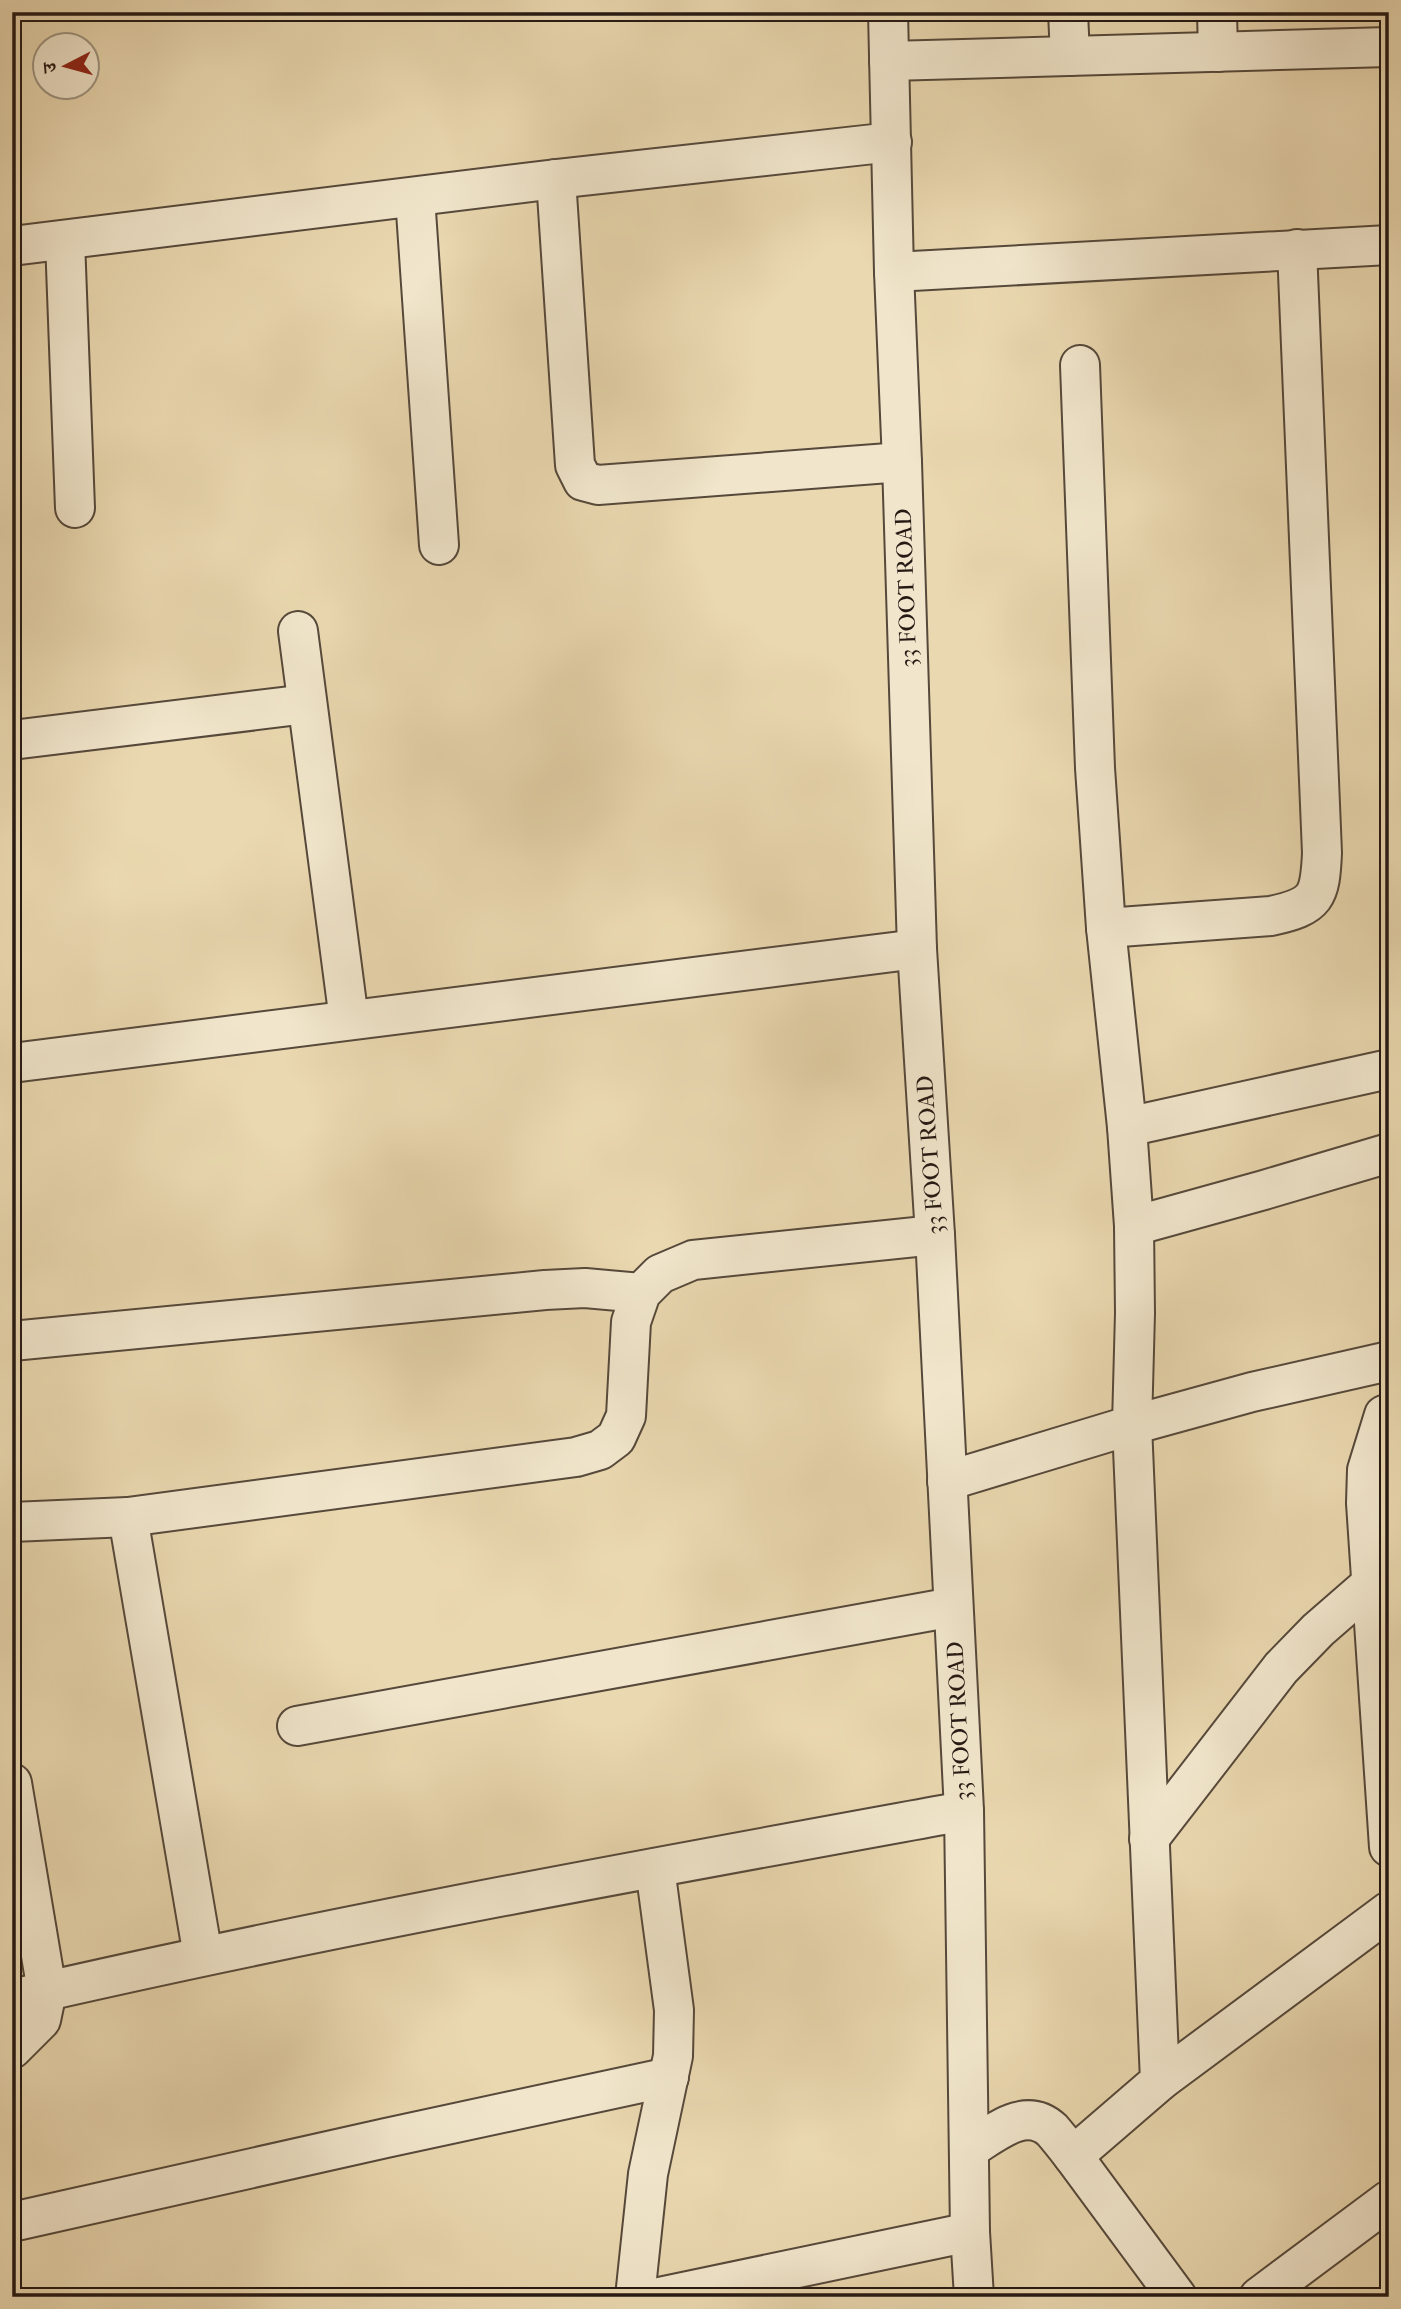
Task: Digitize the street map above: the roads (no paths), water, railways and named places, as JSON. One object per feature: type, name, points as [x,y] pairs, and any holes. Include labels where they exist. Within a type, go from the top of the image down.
[{"type":"street","name":"33 FOOT ROAD","points":[[888,12],[917,949],[935,1235],[964,1811],[970,2232],[974,2297]]},
{"type":"street","points":[[1068,12],[1070,56]]},
{"type":"street","points":[[1217,12],[1218,52]]},
{"type":"street","points":[[889,61],[1389,47]]},
{"type":"street","points":[[12,246],[556,179],[892,142]]},
{"type":"street","points":[[556,179],[575,465],[583,481],[598,485],[902,462]]},
{"type":"street","points":[[415,197],[439,545]]},
{"type":"street","points":[[65,240],[75,508]]},
{"type":"street","points":[[894,272],[1389,245]]},
{"type":"street","points":[[1106,928],[1295,911],[1311,901],[1321,884],[1322,853],[1297,249]]},
{"type":"street","points":[[1080,365],[1094,741],[1106,928],[1127,1127],[1134,1226],[1132,1424],[1160,2081]]},
{"type":"street","points":[[298,631],[349,1020]]},
{"type":"street","points":[[12,740],[307,704]]},
{"type":"street","points":[[12,1063],[917,949]]},
{"type":"street","points":[[1127,1127],[1389,1069]]},
{"type":"street","points":[[1134,1226],[1389,1153]]},
{"type":"street","points":[[12,1522],[128,1517],[562,1459],[600,1450],[616,1438],[626,1416],[631,1322],[641,1293],[660,1274],[693,1260],[935,1235]]},
{"type":"street","points":[[12,1341],[545,1290],[585,1288],[641,1293]]},
{"type":"street","points":[[947,1481],[1132,1424],[1252,1392],[1380,1363],[1386,1419],[1367,1470],[1366,1503],[1389,1847]]},
{"type":"street","points":[[128,1517],[203,1956]]},
{"type":"street","points":[[1149,1839],[1281,1668],[1318,1630],[1371,1583]]},
{"type":"street","points":[[297,1726],[953,1607]]},
{"type":"street","points":[[12,1783],[30,1995],[41,2020],[12,2049]]},
{"type":"street","points":[[30,1995],[203,1956],[964,1811]]},
{"type":"street","points":[[635,2297],[648,2174],[673,2056],[674,2010],[655,1868]]},
{"type":"street","points":[[1073,2156],[1160,2081],[1389,1912]]},
{"type":"street","points":[[12,2222],[669,2077]]},
{"type":"street","points":[[969,2149],[1016,2121],[1035,2119],[1051,2129],[1177,2297]]},
{"type":"street","points":[[1259,2297],[1389,2200]]},
{"type":"street","points":[[659,2297],[970,2232]]}]
